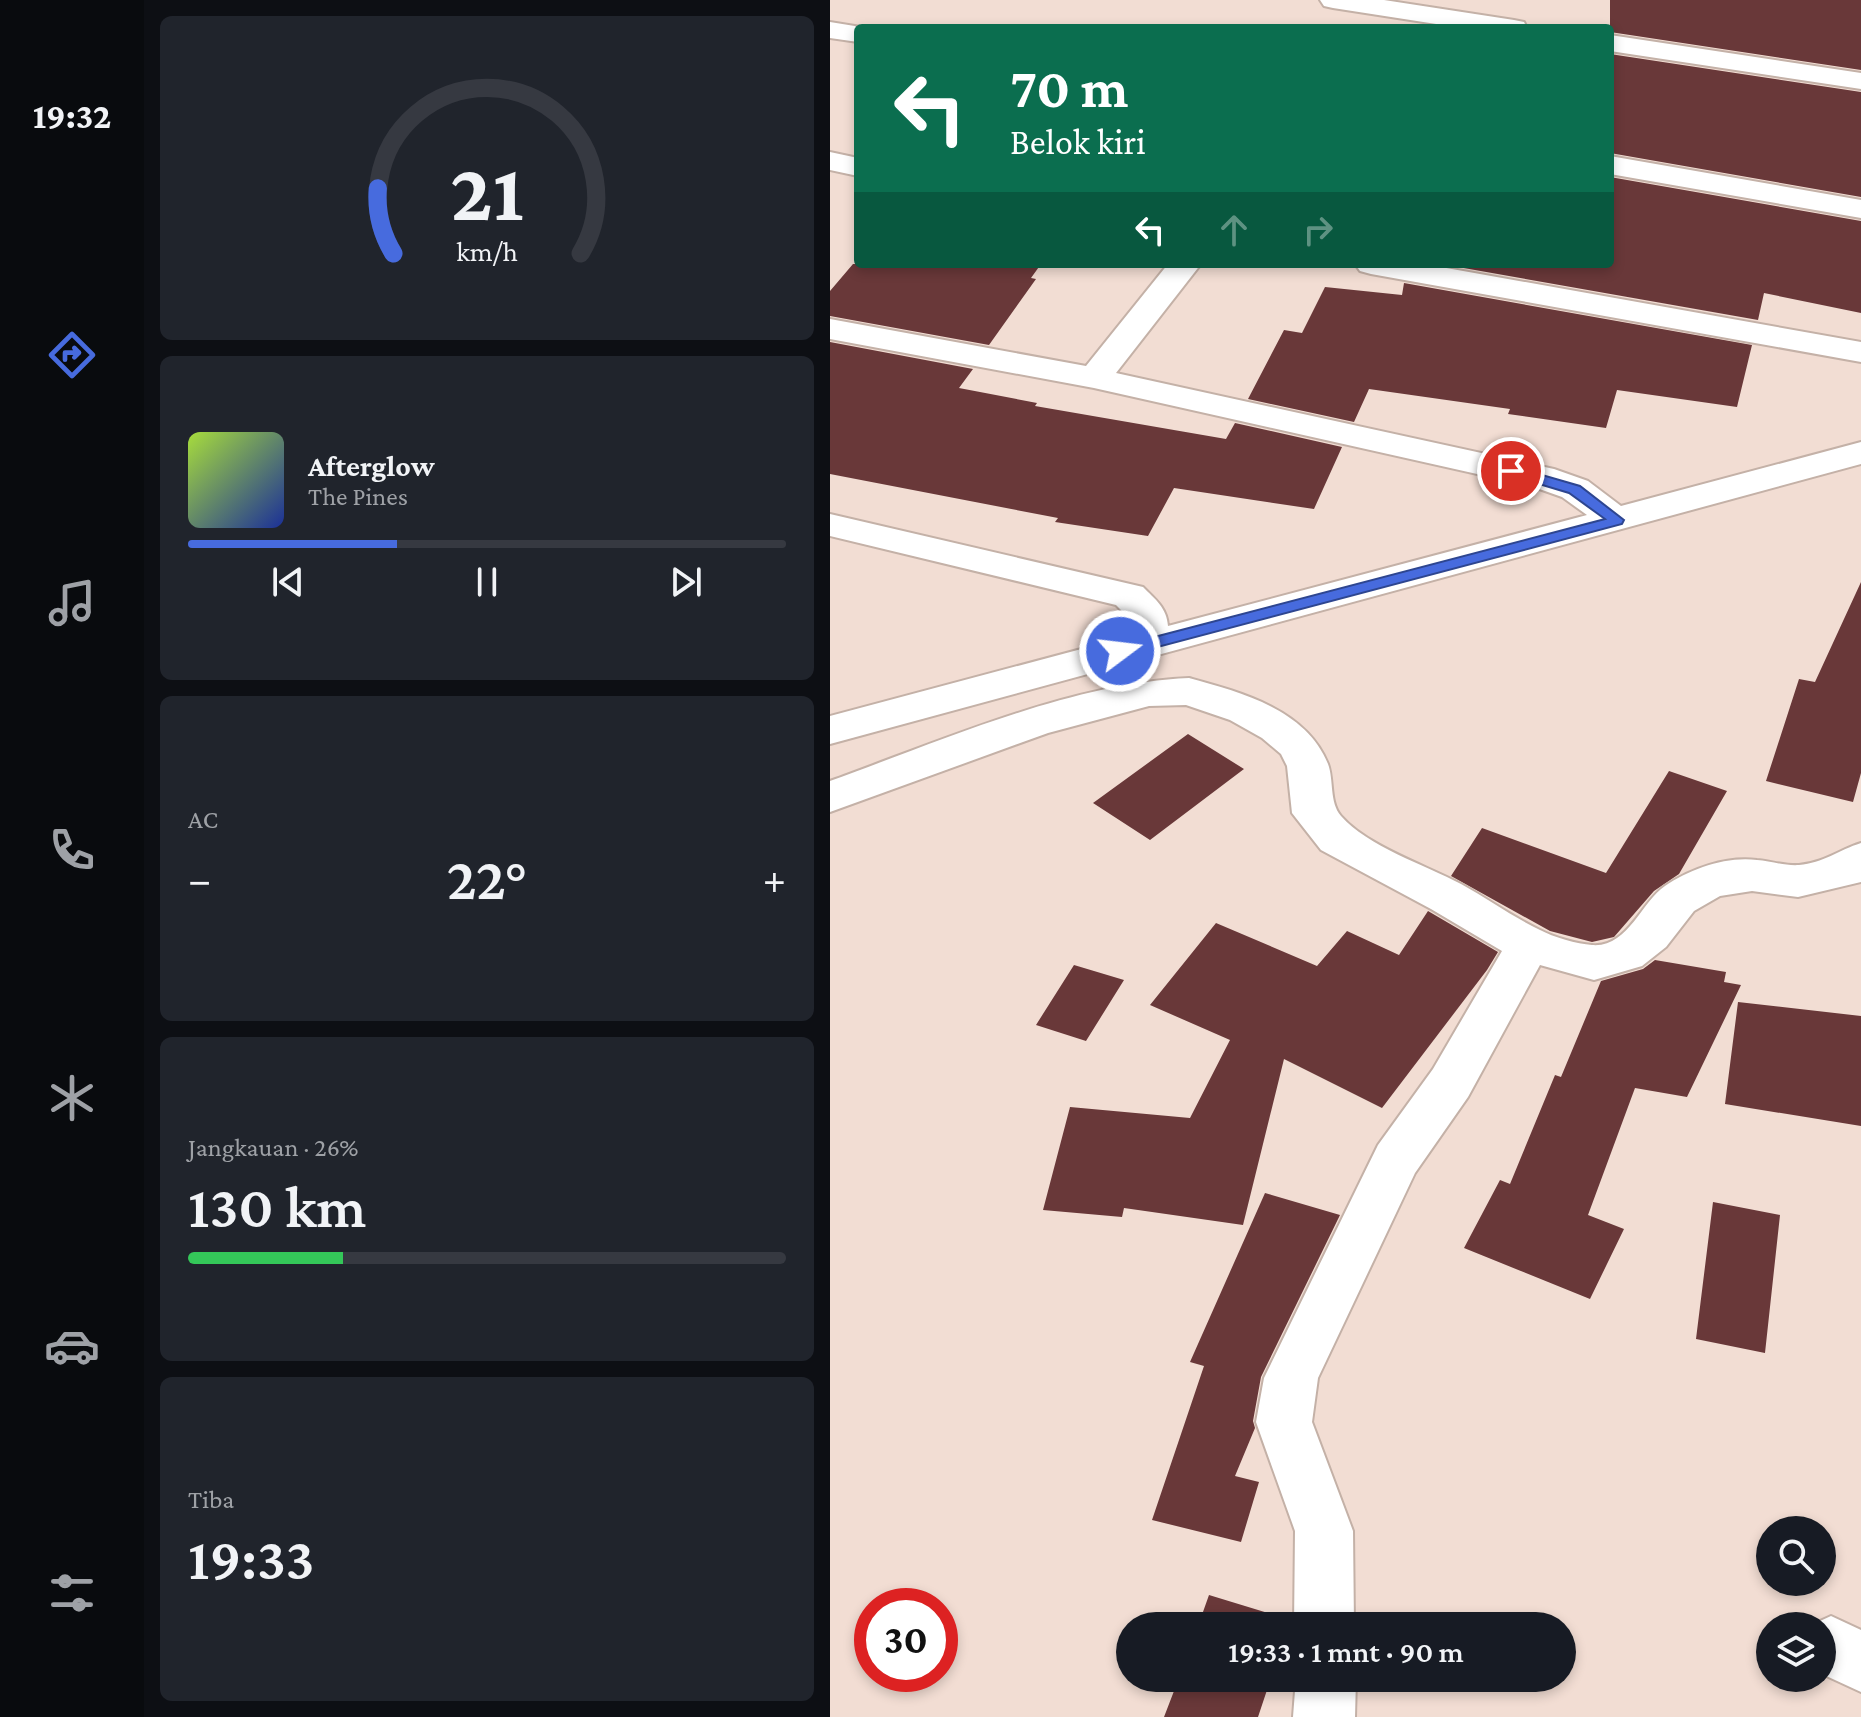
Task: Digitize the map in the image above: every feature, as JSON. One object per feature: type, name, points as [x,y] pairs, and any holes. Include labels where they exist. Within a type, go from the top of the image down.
[{"type":"street","points":[[1333,0],[1376,12],[1480,24]]},
{"type":"street","points":[[830,30],[854,33]]},
{"type":"street","points":[[1614,44],[1861,81]]},
{"type":"street","points":[[830,161],[854,166]]},
{"type":"street","points":[[1614,166],[1861,209]]},
{"type":"street","points":[[1094,378],[1182,268]]},
{"type":"street","points":[[1393,268],[1861,352]]},
{"type":"street","points":[[830,329],[1094,378],[1541,477],[1575,489],[1617,520]]},
{"type":"street","points":[[830,730],[1861,453]]},
{"type":"street","points":[[830,525],[1129,596],[1148,615],[1150,643]]},
{"type":"street","points":[[830,797],[1035,723],[1149,693],[1189,691],[1244,710],[1277,728],[1298,746],[1308,766],[1314,813],[1336,839],[1447,897],[1528,945],[1594,963],[1626,954],[1650,935],[1678,899],[1710,881],[1752,875],[1798,881],[1847,870],[1861,859]]},
{"type":"street","points":[[1324,1612],[1324,1531],[1284,1422],[1291,1378],[1396,1160],[1415,1137],[1450,1081],[1528,945]]},
{"type":"street","points":[[1324,1717],[1325,1692]]},
{"type":"building","points":[[1610,0],[1861,0],[1861,70],[1614,33],[1614,24],[1610,24]]},
{"type":"building","points":[[1614,55],[1861,92],[1861,197],[1614,154]]},
{"type":"building","points":[[1614,178],[1861,221],[1861,313],[1764,293],[1758,320],[1464,268],[1614,268]]},
{"type":"building","points":[[853,264],[854,268],[1038,268],[1031,278],[1036,279],[989,345],[830,316],[830,291]]},
{"type":"building","points":[[1404,283],[1752,345],[1737,407],[1617,390],[1606,428],[1508,414],[1510,409],[1369,389],[1354,422],[1248,399],[1284,330],[1302,333],[1325,287],[1402,295]]},
{"type":"building","points":[[830,342],[973,369],[959,388],[1037,403],[1035,406],[1226,439],[1235,423],[1342,447],[1314,509],[1174,488],[1148,536],[1055,522],[1058,518],[830,474]]},
{"type":"building","points":[[1861,582],[1861,773],[1853,802],[1766,781],[1799,679],[1815,682]]},
{"type":"building","points":[[1188,734],[1244,769],[1150,840],[1093,803]]},
{"type":"building","points":[[1669,771],[1727,791],[1679,874],[1654,891],[1614,937],[1592,942],[1550,931],[1451,876],[1482,828],[1606,873]]},
{"type":"building","points":[[1428,911],[1498,952],[1382,1108],[1284,1059],[1243,1225],[1124,1208],[1122,1217],[1043,1210],[1070,1107],[1190,1118],[1230,1040],[1150,1005],[1216,923],[1317,966],[1347,931],[1399,955]]},
{"type":"building","points":[[1655,960],[1726,972],[1724,982],[1741,985],[1687,1097],[1635,1088],[1588,1215],[1624,1229],[1590,1299],[1464,1248],[1500,1180],[1510,1184],[1555,1075],[1561,1077],[1601,981],[1643,969]]},
{"type":"building","points":[[1074,965],[1124,980],[1086,1041],[1036,1025]]},
{"type":"building","points":[[1738,1002],[1861,1016],[1861,1126],[1725,1104]]},
{"type":"building","points":[[1265,1193],[1340,1215],[1261,1377],[1253,1421],[1255,1428],[1235,1476],[1259,1482],[1241,1542],[1152,1520],[1204,1366],[1190,1362]]},
{"type":"building","points":[[1713,1202],[1780,1215],[1765,1353],[1696,1339]]},
{"type":"building","points":[[1209,1595],[1265,1612],[1203,1612]]},
{"type":"building","points":[[1174,1692],[1266,1692],[1258,1717],[1164,1717]]},
{"type":"route","points":[[1120,651],[1617,520],[1575,489],[1511,471]]}]
